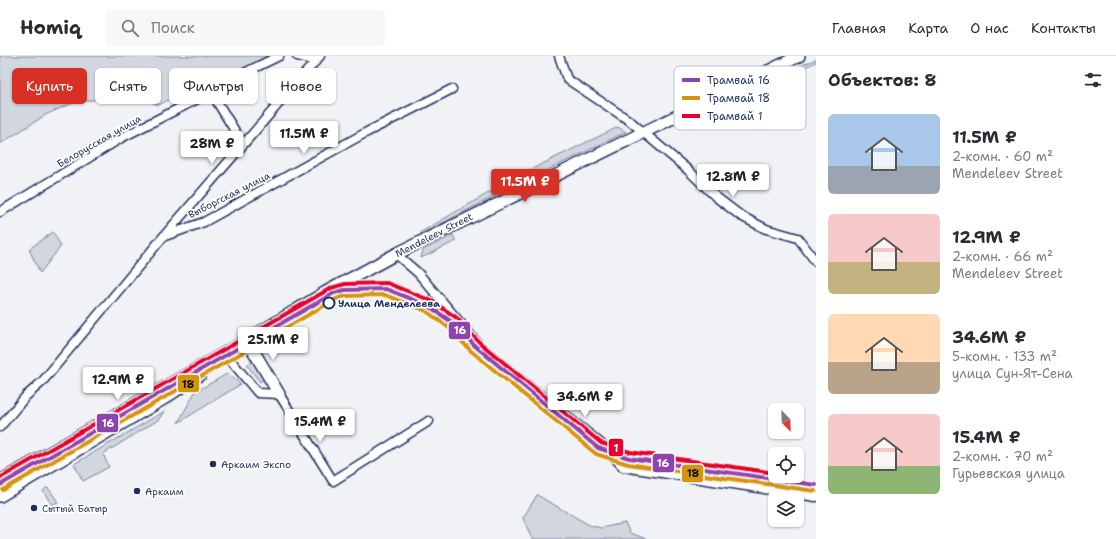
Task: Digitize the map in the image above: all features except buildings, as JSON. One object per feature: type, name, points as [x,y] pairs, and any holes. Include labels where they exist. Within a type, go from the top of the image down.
[{"type":"main road","name":"Mendeleev Street","points":[[778,66],[799,56]]},
{"type":"main road","name":"Mendeleev Street","points":[[0,481],[247,340],[326,292],[396,254],[674,117]]},
{"type":"main road","name":"Mendeleev Street","points":[[0,496],[165,398],[227,356],[247,340]]},
{"type":"main road","points":[[247,340],[279,394]]},
{"type":"street","name":"Белорусская улица","points":[[254,68],[279,56]]},
{"type":"street","points":[[297,56],[318,58]]},
{"type":"street","points":[[558,56],[567,79],[643,132],[688,170],[716,197],[741,216],[766,228],[798,238],[816,262]]},
{"type":"street","points":[[0,427],[26,396],[42,382],[163,236],[318,58]]},
{"type":"street","name":"Выборгская улица","points":[[163,236],[204,222],[367,132],[452,89]]},
{"type":"street","name":"Белорусская улица","points":[[0,212],[121,138],[188,104]]},
{"type":"street","points":[[218,104],[243,144]]},
{"type":"street","points":[[396,254],[418,273],[481,347],[604,446],[622,467],[816,497]]},
{"type":"street","points":[[227,356],[258,393],[279,394],[333,481],[429,421]]},
{"type":"shaded area","points":[[0,56],[271,56],[245,68],[169,68],[169,99],[161,104],[161,68],[95,68],[95,100],[87,101],[87,68],[12,68],[12,104],[71,104],[47,114],[0,144]]},
{"type":"shaded area","points":[[816,59],[816,62],[806,67],[800,66]]},
{"type":"shaded area","points":[[618,127],[626,132],[513,187],[509,186],[505,182]]},
{"type":"shaded area","points":[[497,188],[498,193],[495,196],[421,234],[421,232]]},
{"type":"shaded area","points":[[53,232],[61,246],[40,273],[29,249]]},
{"type":"shaded area","points":[[453,235],[456,241],[421,258],[423,250]]},
{"type":"shaded area","points":[[252,361],[264,379],[260,382],[247,365]]},
{"type":"shaded area","points":[[227,374],[241,384],[178,423],[195,392]]},
{"type":"shaded area","points":[[165,411],[158,420],[103,454],[109,467],[83,481],[74,464]]},
{"type":"shaded area","points":[[46,488],[49,489],[58,502],[52,505],[43,491]]},
{"type":"shaded area","points":[[537,495],[589,525],[601,528],[625,523],[630,533],[647,539],[532,539],[523,518]]},
{"type":"tram line","name":"1","points":[[0,478],[331,288],[345,284],[387,283],[432,301],[457,318],[479,342],[601,443],[630,452],[768,472]]},
{"type":"tram line","name":"16","points":[[0,485],[334,293],[345,290],[386,289],[429,306],[453,323],[475,346],[598,448],[629,458],[816,485]]},
{"type":"tram line","name":"18","points":[[3,490],[336,299],[346,296],[385,295],[426,311],[449,328],[471,351],[596,454],[628,464],[815,491]]},
{"type":"place","name":"Улица Менделеева","points":[[329,303]]},
{"type":"place","name":"Аркаим Экспо","points":[[213,464]]},
{"type":"place","name":"Аркаим","points":[[137,491]]},
{"type":"place","name":"Сытый Батыр","points":[[34,508]]}]
